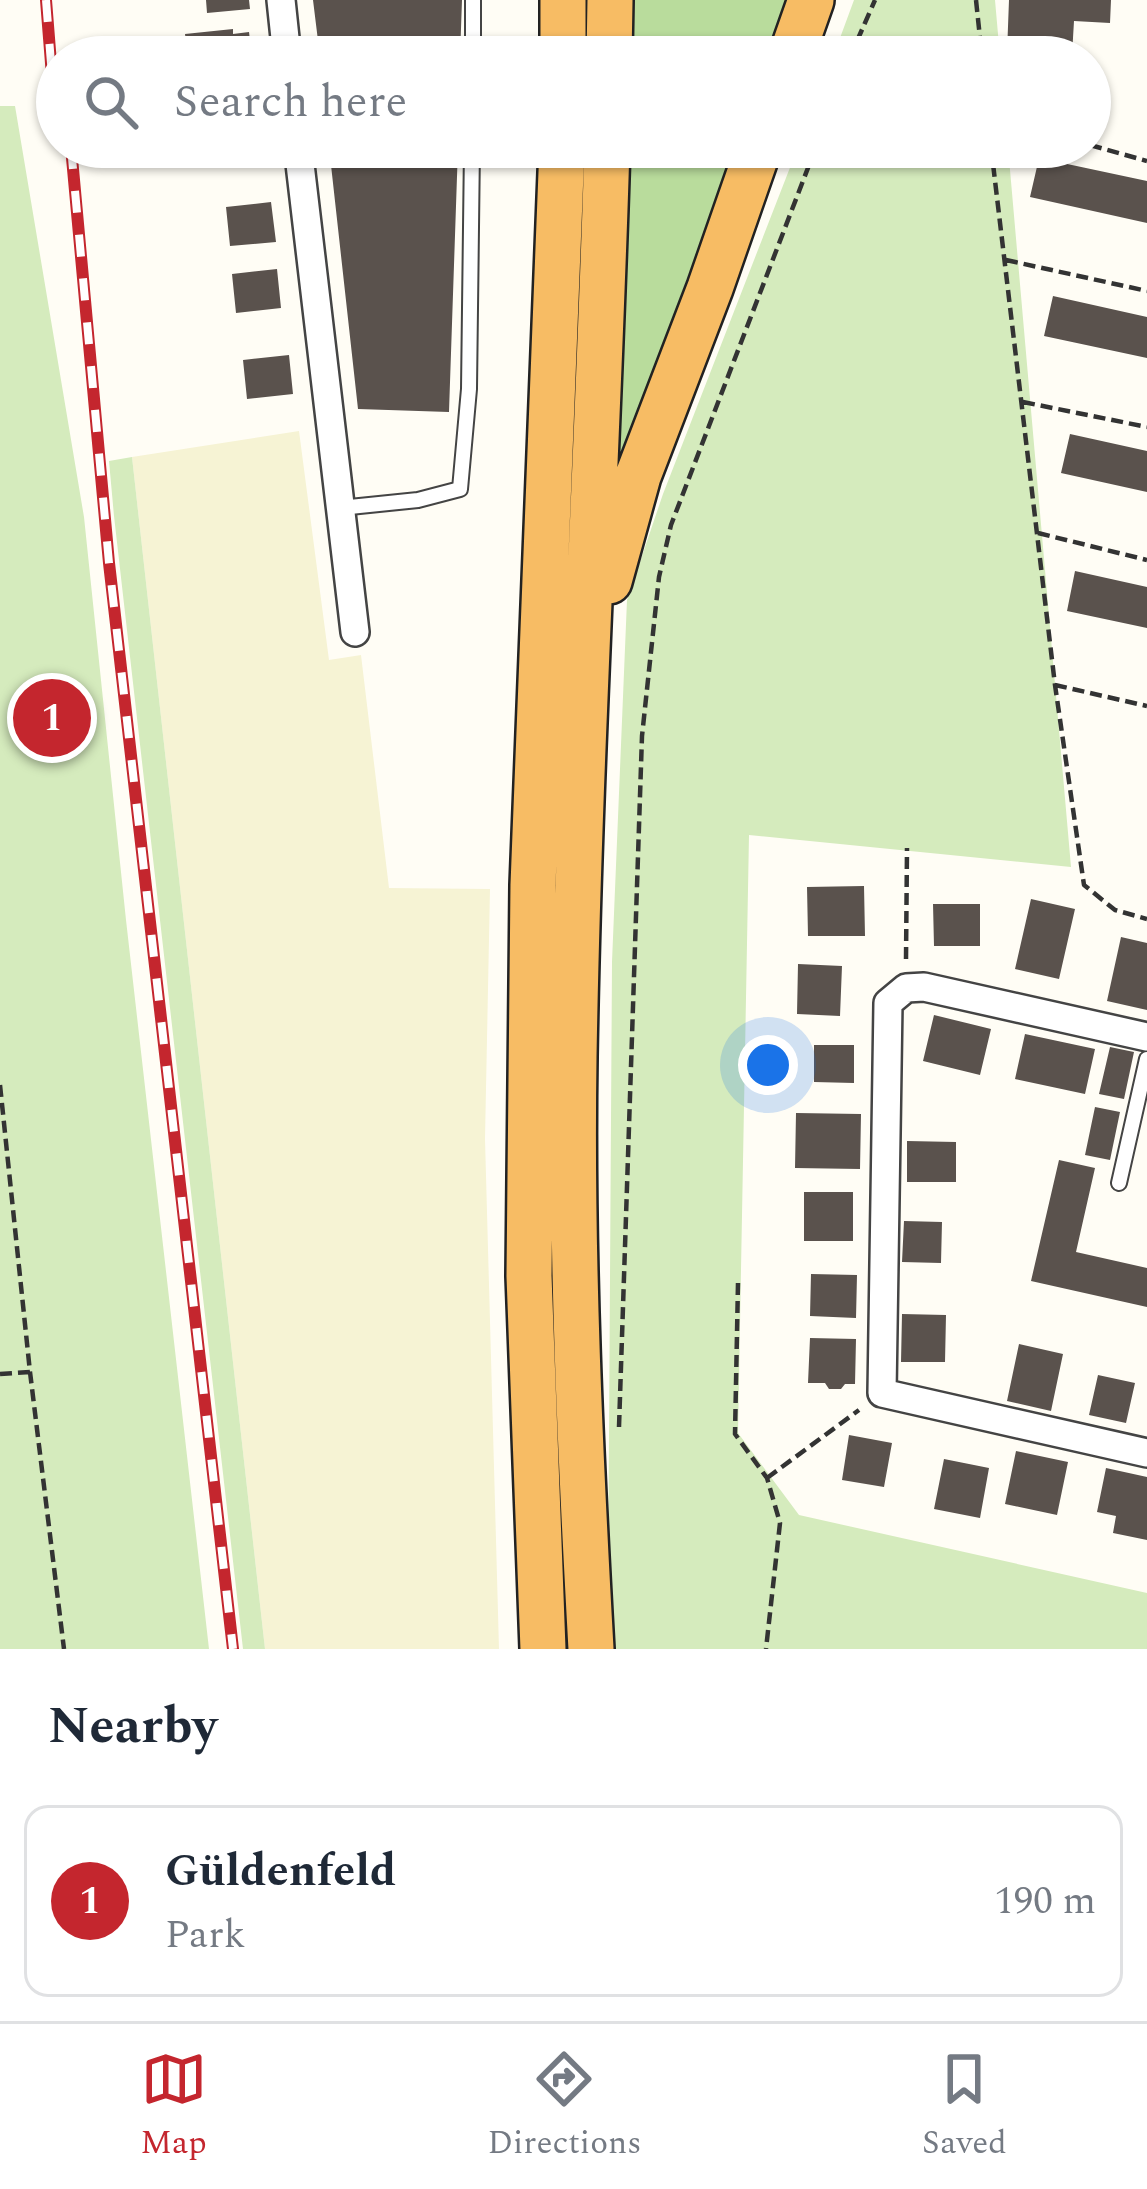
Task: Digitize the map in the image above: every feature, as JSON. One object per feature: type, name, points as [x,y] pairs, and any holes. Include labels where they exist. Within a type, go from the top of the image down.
[{"type":"highway","points":[[562,36],[563,0]]},
{"type":"highway","points":[[609,36],[610,0]]},
{"type":"highway","points":[[798,36],[811,0]]},
{"type":"highway","points":[[543,1649],[529,1276],[532,954],[561,168]]},
{"type":"highway","points":[[591,1649],[576,1301],[574,1061],[606,168]]},
{"type":"highway","points":[[586,695],[616,550],[638,476],[752,168]]},
{"type":"street","points":[[280,0],[284,36]]},
{"type":"street","points":[[300,168],[355,632]]},
{"type":"street","points":[[1147,1037],[924,988],[905,988],[888,1004],[882,1394],[1147,1453]]},
{"type":"lane","points":[[473,0],[473,36]]},
{"type":"lane","points":[[340,508],[418,500],[460,489],[469,389],[472,168]]},
{"type":"lane","points":[[1119,1183],[1147,1059]]},
{"type":"path","points":[[859,36],[874,0]]},
{"type":"path","points":[[976,0],[980,36]]},
{"type":"path","points":[[1111,151],[1147,160]]},
{"type":"path","points":[[618,1445],[642,736],[659,578],[671,525],[808,168]]},
{"type":"path","points":[[993,168],[1055,686],[1084,885],[1115,910],[1147,919]]},
{"type":"path","points":[[1004,260],[1147,291]]},
{"type":"path","points":[[1021,402],[1147,427]]},
{"type":"path","points":[[1038,533],[1147,560]]},
{"type":"path","points":[[1055,686],[1147,706]]},
{"type":"path","points":[[905,988],[908,848]]},
{"type":"path","points":[[0,1085],[64,1649]]},
{"type":"path","points":[[738,1282],[735,1435],[767,1478],[780,1522],[766,1649]]},
{"type":"path","points":[[0,1375],[30,1372]]},
{"type":"path","points":[[767,1478],[882,1394]]},
{"type":"shaded area","points":[[299,431],[329,660],[361,655],[389,888],[490,889],[485,1139],[499,1649],[265,1649],[132,457]]},
{"type":"green space","points":[[624,0],[791,0],[778,36],[623,36]]},
{"type":"green space","points":[[854,0],[995,0],[998,36],[841,36]]},
{"type":"green space","points":[[0,106],[15,106],[84,517],[209,1649],[0,1649]]},
{"type":"green space","points":[[622,168],[728,168],[618,465]]},
{"type":"green space","points":[[790,168],[1010,168],[1071,867],[749,835],[738,1433],[799,1515],[1147,1593],[1147,1649],[611,1649],[612,962],[627,600],[663,494]]},
{"type":"green space","points":[[132,457],[265,1649],[243,1649],[114,516],[109,461]]},
{"type":"building","points":[[206,0],[249,0],[250,9],[207,13]]},
{"type":"building","points":[[313,0],[462,0],[461,36],[317,36]]},
{"type":"building","points":[[1009,0],[1111,0],[1110,23],[1074,21],[1073,36],[1008,36]]},
{"type":"building","points":[[233,29],[233,34],[249,32],[249,36],[185,36]]},
{"type":"building","points":[[331,168],[457,168],[449,412],[358,409]]},
{"type":"building","points":[[1037,168],[1086,168],[1147,181],[1147,223],[1030,197]]},
{"type":"building","points":[[271,202],[276,242],[230,246],[226,207]]},
{"type":"building","points":[[277,269],[281,308],[236,313],[232,274]]},
{"type":"building","points":[[1053,296],[1147,317],[1147,358],[1044,336]]},
{"type":"building","points":[[289,355],[293,394],[247,399],[243,360]]},
{"type":"building","points":[[1070,434],[1147,451],[1147,492],[1061,473]]},
{"type":"building","points":[[1075,571],[1147,587],[1147,628],[1067,611]]},
{"type":"building","points":[[864,886],[865,936],[808,936],[807,887]]},
{"type":"building","points":[[1031,899],[1075,909],[1059,979],[1015,969]]},
{"type":"building","points":[[933,904],[980,904],[980,946],[934,946]]},
{"type":"building","points":[[1121,937],[1147,943],[1147,1010],[1107,1001]]},
{"type":"building","points":[[798,964],[842,966],[840,1016],[797,1014]]},
{"type":"building","points":[[934,1015],[991,1029],[980,1075],[923,1061]]},
{"type":"building","points":[[1025,1034],[1095,1049],[1085,1094],[1015,1079]]},
{"type":"building","points":[[814,1045],[854,1045],[854,1083],[814,1082]]},
{"type":"building","points":[[1110,1047],[1134,1052],[1124,1099],[1099,1094]]},
{"type":"building","points":[[1095,1107],[1120,1112],[1110,1160],[1085,1155]]},
{"type":"building","points":[[796,1113],[861,1114],[860,1169],[795,1168]]},
{"type":"building","points":[[907,1141],[956,1142],[956,1182],[907,1182]]},
{"type":"building","points":[[1059,1160],[1095,1168],[1076,1252],[1147,1268],[1147,1307],[1031,1281]]},
{"type":"building","points":[[804,1192],[853,1192],[853,1241],[804,1241]]},
{"type":"building","points":[[904,1221],[942,1222],[941,1263],[902,1262]]},
{"type":"building","points":[[811,1274],[857,1275],[856,1318],[810,1316]]},
{"type":"building","points":[[902,1314],[946,1315],[945,1362],[901,1362]]},
{"type":"building","points":[[810,1338],[856,1339],[855,1384],[829,1389],[825,1383],[808,1383]]},
{"type":"building","points":[[1019,1344],[1063,1354],[1051,1411],[1007,1401]]},
{"type":"building","points":[[1098,1375],[1135,1383],[1126,1423],[1089,1415]]},
{"type":"building","points":[[849,1435],[892,1443],[884,1487],[842,1480]]},
{"type":"building","points":[[1016,1451],[1068,1462],[1057,1515],[1005,1504]]},
{"type":"building","points":[[944,1459],[989,1468],[980,1518],[934,1509]]},
{"type":"building","points":[[1106,1468],[1147,1477],[1147,1540],[1113,1533],[1116,1516],[1097,1512]]},
{"type":"railway","points":[[46,0],[49,36]]},
{"type":"railway","points":[[73,168],[109,563],[233,1649]]},
{"type":"place","name":"Güldenfeld","points":[[52,718]]}]
